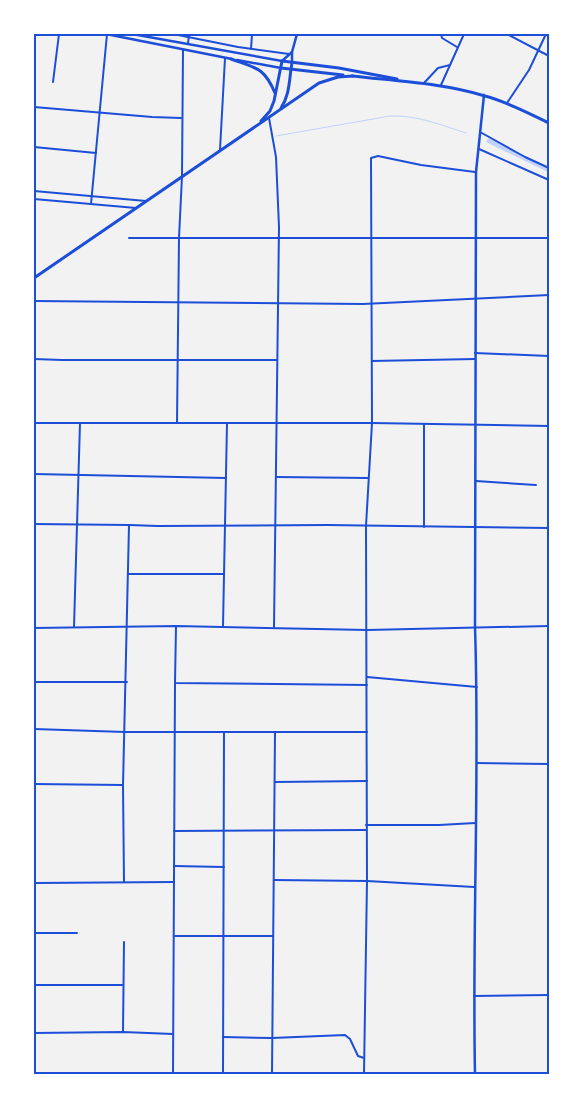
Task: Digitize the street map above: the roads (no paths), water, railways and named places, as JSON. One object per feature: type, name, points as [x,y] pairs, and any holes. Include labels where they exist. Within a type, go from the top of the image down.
[{"type":"highway","points":[[231,59],[259,70],[270,80],[276,93]]},
{"type":"highway","points":[[257,125],[270,111],[276,93],[282,61],[339,68],[405,82]]},
{"type":"highway","points":[[277,112],[287,98],[292,63]]},
{"type":"highway","points":[[281,68],[431,85],[484,95],[507,103],[549,123]]},
{"type":"highway","points":[[34,278],[319,84],[338,77],[352,76]]},
{"type":"main road","points":[[106,34],[281,68]]},
{"type":"main road","points":[[132,34],[282,61],[290,53],[297,34]]},
{"type":"main road","points":[[290,53],[292,63]]},
{"type":"main road","points":[[475,1074],[474,887],[477,763],[475,627],[476,172],[484,95]]},
{"type":"street","points":[[54,82],[58,34]]},
{"type":"street","points":[[91,204],[106,34]]},
{"type":"street","points":[[173,34],[189,35],[251,49],[290,53]]},
{"type":"street","points":[[251,49],[252,34]]},
{"type":"street","points":[[441,34],[442,38],[457,47]]},
{"type":"street","points":[[431,85],[442,85],[464,34]]},
{"type":"street","points":[[507,34],[549,56]]},
{"type":"street","points":[[507,103],[529,70],[546,34]]},
{"type":"street","points":[[188,44],[189,35]]},
{"type":"street","points":[[177,423],[183,50]]},
{"type":"street","points":[[220,150],[226,58]]},
{"type":"street","points":[[423,84],[438,68],[450,64]]},
{"type":"street","points":[[34,106],[181,118]]},
{"type":"street","points":[[269,118],[276,157],[278,237],[274,627]]},
{"type":"street","points":[[480,132],[549,168]]},
{"type":"street","points":[[34,147],[96,153]]},
{"type":"street","points":[[479,149],[549,180]]},
{"type":"street","points":[[364,1074],[367,881],[366,526],[372,423],[370,304],[371,158],[378,156],[421,165],[476,172]]},
{"type":"street","points":[[34,191],[146,201]]},
{"type":"street","points":[[34,198],[136,208]]},
{"type":"street","points":[[129,238],[549,238]]},
{"type":"street","points":[[34,301],[370,304],[549,294]]},
{"type":"street","points":[[475,353],[549,356]]},
{"type":"street","points":[[34,359],[277,360]]},
{"type":"street","points":[[372,362],[476,359]]},
{"type":"street","points":[[74,627],[80,423]]},
{"type":"street","points":[[34,424],[372,423],[549,426]]},
{"type":"street","points":[[223,627],[227,424]]},
{"type":"street","points":[[424,424],[424,526]]},
{"type":"street","points":[[34,474],[226,478]]},
{"type":"street","points":[[275,477],[368,478]]},
{"type":"street","points":[[476,481],[536,485]]},
{"type":"street","points":[[34,524],[549,528]]},
{"type":"street","points":[[124,882],[123,785],[129,524]]},
{"type":"street","points":[[128,574],[224,574]]},
{"type":"street","points":[[34,628],[176,626],[367,630],[549,626]]},
{"type":"street","points":[[173,1074],[176,626]]},
{"type":"street","points":[[367,677],[477,687]]},
{"type":"street","points":[[34,682],[126,682]]},
{"type":"street","points":[[175,683],[367,685]]},
{"type":"street","points":[[34,729],[125,732],[367,732]]},
{"type":"street","points":[[223,1074],[224,732]]},
{"type":"street","points":[[272,1074],[275,732]]},
{"type":"street","points":[[477,763],[549,764]]},
{"type":"street","points":[[275,782],[367,781]]},
{"type":"street","points":[[34,784],[123,785]]},
{"type":"street","points":[[366,825],[475,823]]},
{"type":"street","points":[[174,831],[366,830]]},
{"type":"street","points":[[174,866],[224,867]]},
{"type":"street","points":[[273,880],[367,881],[474,887]]},
{"type":"street","points":[[34,883],[174,882]]},
{"type":"street","points":[[34,933],[77,933]]},
{"type":"street","points":[[174,936],[272,936]]},
{"type":"street","points":[[123,1032],[124,942]]},
{"type":"street","points":[[34,985],[123,985]]},
{"type":"street","points":[[474,996],[549,995]]},
{"type":"street","points":[[34,1032],[173,1034]]},
{"type":"street","points":[[224,1037],[272,1038],[345,1035],[350,1040],[358,1056],[364,1058]]},
{"type":"waterway","points":[[276,136],[390,116],[419,119],[466,133]]},
{"type":"waterway","points":[[489,141],[549,170]]}]
